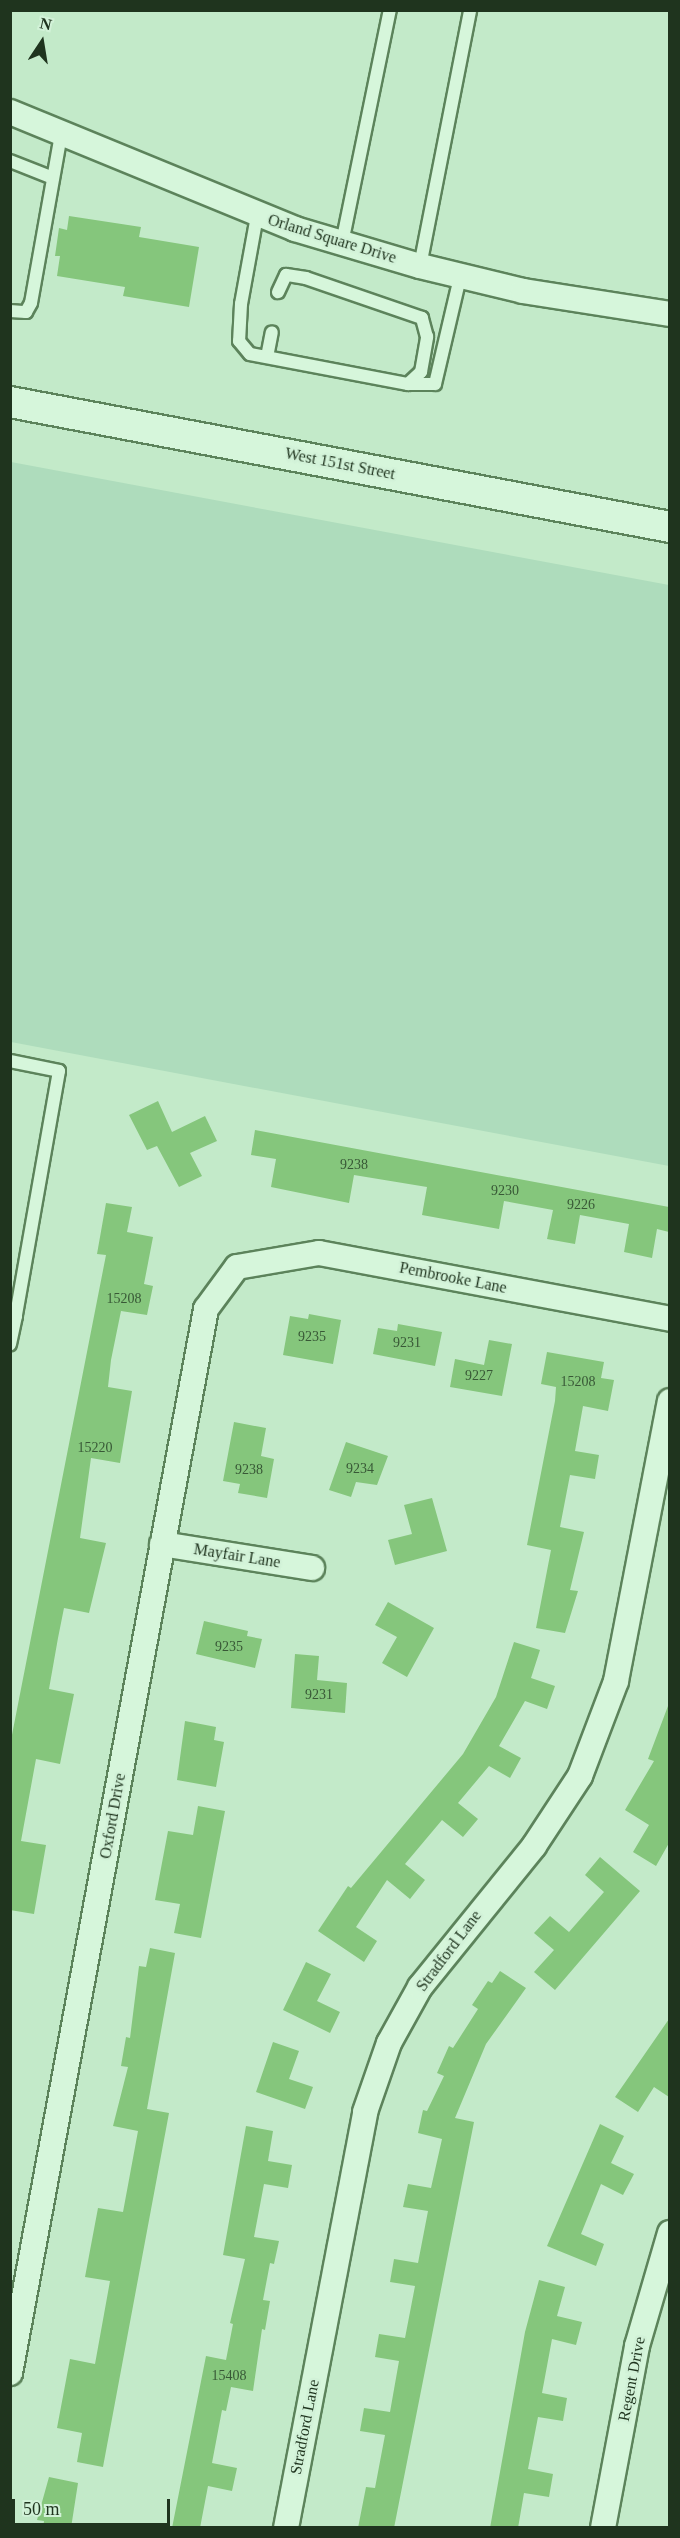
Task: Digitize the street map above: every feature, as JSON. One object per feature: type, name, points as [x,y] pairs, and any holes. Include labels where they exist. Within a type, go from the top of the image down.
[{"type":"street","name":"Orland Square Drive","points":[[12,118],[61,135],[257,216],[342,243],[460,277],[561,299],[669,314]]},
{"type":"street","name":"West 151st Street","points":[[10,402],[669,527]]},
{"type":"street","name":"Pembrooke Lane","points":[[237,1267],[319,1253],[669,1319]]},
{"type":"street","name":"Oxford Drive","points":[[10,2373],[206,1309],[237,1267]]},
{"type":"street","name":"Stradford Lane","points":[[286,2528],[365,2112],[389,2043],[420,1987],[534,1846],[585,1765],[616,1681],[641,1567],[669,1401]]},
{"type":"street","name":"Mayfair Lane","points":[[162,1544],[312,1569]]},
{"type":"street","name":"Regent Drive","points":[[603,2528],[637,2346],[669,2233]]},
{"type":"lane","points":[[342,243],[390,10]]},
{"type":"lane","points":[[420,266],[470,10]]},
{"type":"lane","points":[[10,311],[26,312],[31,303],[61,135]]},
{"type":"lane","points":[[10,160],[53,178]]},
{"type":"lane","points":[[257,216],[241,304],[238,341],[250,354],[408,384],[435,384],[460,277]]},
{"type":"lane","points":[[278,292],[286,275],[306,278],[422,318],[427,337],[421,372],[408,384]]},
{"type":"lane","points":[[267,357],[272,332]]},
{"type":"lane","points":[[10,1061],[59,1071],[13,1315],[10,1344]]},
{"type":"green space","points":[[11,462],[669,585],[669,1166],[11,1042]]},
{"type":"building","points":[[69,216],[141,227],[139,237],[199,247],[189,307],[123,296],[125,287],[57,276],[60,256],[55,256],[59,228],[67,230]]},
{"type":"building","points":[[158,1101],[172,1132],[205,1116],[217,1141],[190,1153],[202,1176],[179,1187],[157,1146],[147,1150],[129,1115]]},
{"type":"building","points":[[255,1130],[669,1207],[669,1232],[657,1229],[652,1258],[624,1252],[629,1224],[580,1215],[575,1244],[547,1239],[553,1210],[504,1201],[499,1229],[422,1215],[427,1187],[354,1175],[349,1203],[271,1187],[276,1159],[251,1155]]},
{"type":"building","points":[[106,1203],[132,1207],[127,1232],[153,1237],[144,1284],[153,1286],[147,1315],[121,1311],[111,1360],[108,1387],[132,1391],[120,1463],[91,1458],[80,1538],[106,1543],[89,1613],[64,1608],[58,1638],[49,1689],[74,1694],[60,1764],[36,1759],[21,1841],[46,1845],[34,1914],[10,1910],[10,1745],[106,1255],[97,1254]]},
{"type":"building","points":[[309,1314],[341,1320],[333,1364],[283,1355],[290,1316],[308,1319]]},
{"type":"building","points":[[398,1324],[442,1332],[435,1366],[373,1354],[378,1328],[397,1331]]},
{"type":"building","points":[[489,1340],[512,1344],[502,1396],[450,1387],[455,1359],[484,1365]]},
{"type":"building","points":[[547,1352],[604,1362],[601,1378],[614,1380],[608,1411],[583,1406],[575,1451],[599,1455],[595,1479],[570,1475],[560,1527],[584,1532],[570,1590],[578,1591],[565,1633],[536,1628],[551,1550],[527,1545],[555,1401],[556,1387],[541,1384]]},
{"type":"building","points":[[234,1422],[266,1428],[261,1456],[274,1459],[267,1498],[238,1493],[240,1484],[223,1481]]},
{"type":"building","points":[[346,1442],[388,1456],[377,1485],[356,1482],[351,1497],[329,1490]]},
{"type":"building","points":[[432,1498],[447,1551],[395,1565],[388,1540],[412,1534],[404,1505]]},
{"type":"building","points":[[388,1602],[434,1628],[407,1677],[382,1663],[397,1637],[375,1625]]},
{"type":"building","points":[[204,1621],[248,1631],[247,1636],[262,1639],[255,1668],[196,1654]]},
{"type":"building","points":[[514,1642],[540,1650],[531,1678],[555,1686],[547,1709],[525,1701],[499,1746],[521,1758],[510,1778],[489,1766],[458,1803],[478,1819],[463,1837],[442,1820],[405,1864],[425,1880],[410,1899],[387,1880],[356,1927],[377,1941],[364,1962],[318,1931],[348,1886],[351,1888],[463,1754],[496,1697]]},
{"type":"building","points":[[295,1654],[319,1656],[317,1680],[347,1683],[345,1713],[291,1708]]},
{"type":"building","points":[[668,1706],[669,1843],[656,1866],[633,1852],[649,1825],[625,1810],[654,1761],[648,1759]]},
{"type":"building","points":[[185,1721],[216,1727],[214,1740],[224,1742],[216,1787],[177,1780]]},
{"type":"building","points":[[198,1806],[225,1811],[201,1938],[174,1933],[180,1904],[155,1900],[168,1831],[193,1835]]},
{"type":"building","points":[[600,1857],[640,1891],[555,1990],[534,1972],[554,1950],[534,1933],[550,1916],[569,1932],[604,1892],[585,1875]]},
{"type":"building","points":[[150,1948],[175,1953],[147,2109],[169,2113],[103,2467],[77,2462],[82,2433],[57,2428],[70,2359],[95,2364],[110,2281],[85,2277],[98,2208],[123,2212],[138,2131],[113,2126],[128,2067],[121,2066],[126,2037],[130,2038],[139,1966],[146,1967]]},
{"type":"building","points":[[306,1962],[331,1974],[317,2001],[340,2012],[330,2033],[283,2010]]},
{"type":"building","points":[[500,1971],[526,1988],[486,2044],[455,2118],[474,2122],[394,2528],[358,2528],[366,2487],[375,2488],[385,2435],[360,2431],[364,2408],[390,2412],[399,2361],[375,2357],[379,2334],[405,2338],[415,2286],[390,2282],[394,2259],[418,2263],[428,2211],[403,2207],[408,2184],[431,2188],[442,2139],[418,2133],[423,2110],[427,2111],[444,2076],[437,2073],[449,2046],[453,2048],[478,2009],[472,2005],[488,1981],[492,1983]]},
{"type":"building","points":[[669,2019],[669,2097],[654,2087],[638,2112],[615,2097]]},
{"type":"building","points":[[273,2042],[299,2051],[289,2079],[313,2087],[305,2109],[256,2092]]},
{"type":"building","points":[[600,2124],[624,2136],[611,2163],[634,2174],[623,2195],[601,2184],[581,2234],[604,2244],[596,2266],[547,2246]]},
{"type":"building","points":[[246,2126],[273,2131],[268,2161],[292,2165],[288,2188],[264,2184],[254,2237],[279,2241],[274,2264],[270,2263],[263,2300],[270,2301],[265,2330],[262,2329],[253,2391],[231,2387],[226,2411],[222,2410],[212,2463],[237,2468],[232,2491],[208,2486],[200,2528],[172,2528],[206,2356],[226,2360],[233,2324],[230,2323],[245,2259],[223,2255]]},
{"type":"building","points":[[539,2280],[565,2287],[557,2316],[582,2322],[576,2345],[552,2339],[542,2393],[567,2398],[563,2421],[538,2417],[528,2469],[553,2474],[549,2497],[524,2493],[518,2528],[490,2528],[525,2332]]},
{"type":"building","points":[[49,2477],[78,2483],[71,2528],[43,2528],[44,2521],[37,2520]]}]
